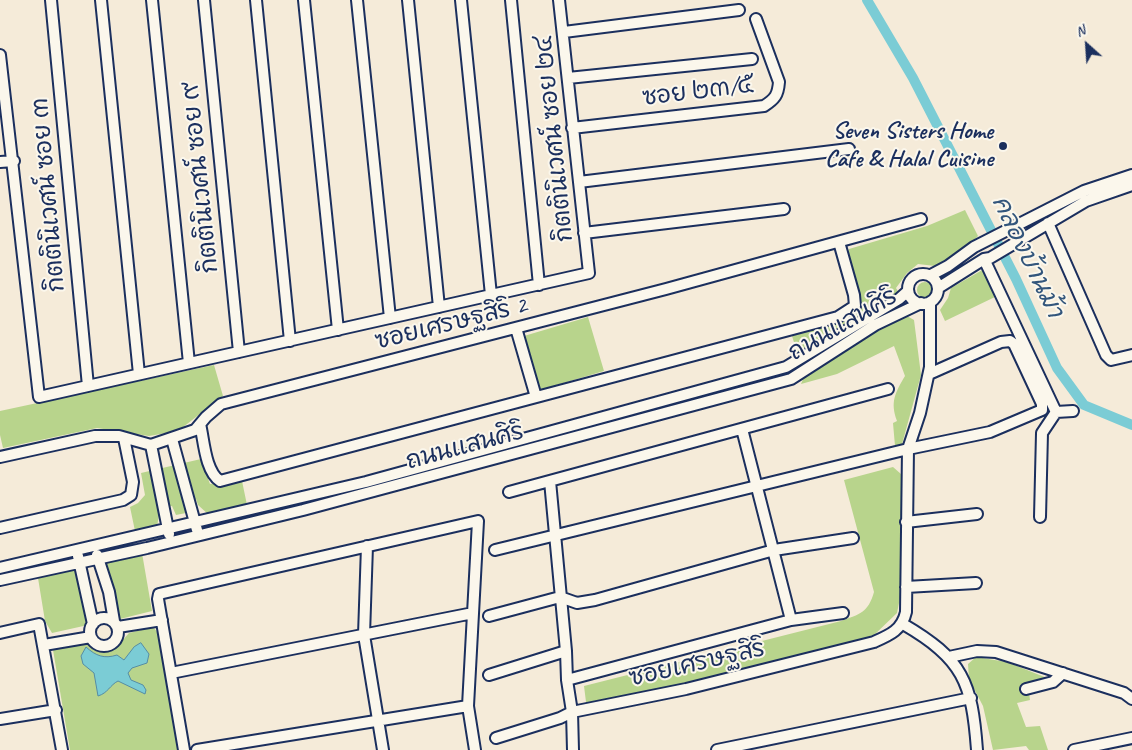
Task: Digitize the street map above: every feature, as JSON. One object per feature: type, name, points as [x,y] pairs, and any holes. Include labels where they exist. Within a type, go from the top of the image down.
[{"type":"street","name":"กิตตินิเวศน์ ซอย ๓","points":[[51,0],[88,386]]},
{"type":"street","points":[[101,0],[139,374]]},
{"type":"street","points":[[152,0],[190,363]]},
{"type":"street","name":"กิตตินิเวศน์ ซอย ๙","points":[[204,0],[239,352]]},
{"type":"street","points":[[256,0],[290,340]]},
{"type":"street","points":[[304,0],[338,330]]},
{"type":"street","points":[[358,0],[390,318]]},
{"type":"street","points":[[408,0],[439,307]]},
{"type":"street","points":[[461,0],[490,295]]},
{"type":"street","points":[[0,55],[14,160],[39,397],[539,284],[511,0]]},
{"type":"street","name":"กิตตินิเวศน์ ซอย ๒๔","points":[[539,284],[589,273],[559,0]]},
{"type":"street","points":[[564,32],[739,10]]},
{"type":"street","name":"ซอย ๒๓/๕","points":[[572,128],[764,106],[773,100],[778,93],[778,82],[756,19]]},
{"type":"street","points":[[568,78],[752,58]]},
{"type":"street","points":[[579,182],[849,149]]},
{"type":"street","points":[[0,162],[14,160]]},
{"type":"street","points":[[1129,181],[1086,202],[987,258],[938,288],[935,298],[926,302],[912,299],[908,290],[913,278],[922,274],[931,276],[974,247],[1084,191],[1129,181]]},
{"type":"street","points":[[584,233],[784,209]]},
{"type":"street","name":"ซอยเศรษฐสิริ 2","points":[[0,457],[95,436],[124,438],[151,444],[172,439],[195,430],[221,404],[516,328],[921,219]]},
{"type":"street","points":[[1048,223],[1106,355],[1111,360],[1132,355]]},
{"type":"street","points":[[200,424],[211,469],[214,477],[220,481],[829,320],[850,311],[855,306],[839,242]]},
{"type":"street","points":[[987,258],[1056,412],[1051,423],[1042,433],[1040,517]]},
{"type":"street","points":[[931,276],[938,288]]},
{"type":"street","name":"ถนนแสนศิริ","points":[[0,580],[171,543],[306,510],[791,379],[899,299],[908,290]]},
{"type":"street","points":[[926,302],[932,347],[929,374],[920,413],[908,449],[906,612],[903,624],[932,641],[949,657],[971,698],[976,750]]},
{"type":"street","name":"ถนนแสนศิริ","points":[[0,568],[303,497],[786,368],[926,302]]},
{"type":"street","points":[[516,328],[536,397]]},
{"type":"street","points":[[495,550],[756,488],[908,449],[990,432],[1042,410],[1042,404],[1014,344],[1010,341],[1000,342],[929,374]]},
{"type":"street","points":[[754,376],[756,388]]},
{"type":"street","points":[[508,492],[888,389]]},
{"type":"street","points":[[1056,412],[1073,411]]},
{"type":"street","points":[[576,425],[579,437]]},
{"type":"street","points":[[742,428],[791,620]]},
{"type":"street","points":[[0,528],[123,500],[132,495],[133,482],[124,438]]},
{"type":"street","points":[[172,439],[199,536]]},
{"type":"street","points":[[151,444],[171,543]]},
{"type":"street","points":[[393,474],[396,486]]},
{"type":"street","points":[[550,481],[567,680],[572,712],[573,750]]},
{"type":"street","points":[[303,497],[306,510]]},
{"type":"street","points":[[906,522],[977,514]]},
{"type":"street","points":[[184,750],[159,594],[478,521],[468,706],[476,750]]},
{"type":"street","points":[[490,616],[560,597],[577,603],[595,600],[774,550],[853,538]]},
{"type":"street","points":[[44,645],[91,637],[102,646],[111,644],[117,638],[109,592],[94,546]]},
{"type":"street","points":[[367,546],[364,635],[383,750]]},
{"type":"street","points":[[77,550],[93,624],[91,637]]},
{"type":"street","points":[[906,587],[976,583]]},
{"type":"street","points":[[567,680],[791,620],[843,612]]},
{"type":"street","points":[[171,673],[473,613]]},
{"type":"street","points":[[93,624],[102,618],[116,624],[162,620]]},
{"type":"street","points":[[0,633],[40,624],[62,750]]},
{"type":"street","name":"ซอยเศรษฐสิริ","points":[[496,738],[560,718],[572,712],[686,689],[874,642],[891,634],[903,624]]},
{"type":"street","points":[[489,675],[566,651]]},
{"type":"street","points":[[949,657],[977,651],[996,652],[1124,693],[1132,699]]},
{"type":"street","points":[[1026,688],[1053,682],[1062,673]]},
{"type":"street","points":[[717,750],[971,698]]},
{"type":"street","points":[[196,750],[468,706]]},
{"type":"street","points":[[0,719],[56,710]]},
{"type":"street","points":[[1074,750],[1132,738]]},
{"type":"green space","points":[[965,210],[978,236],[964,250],[935,266],[918,264],[907,273],[896,288],[899,293],[798,355],[792,336],[857,314],[862,308],[848,252],[849,249],[927,226]]},
{"type":"green space","points":[[984,269],[997,296],[945,321],[940,310],[948,298],[951,288]]},
{"type":"green space","points":[[925,282],[931,284],[933,290],[931,296],[925,298],[919,296],[917,290],[919,284]]},
{"type":"green space","points":[[907,316],[914,320],[921,375],[902,444],[895,446],[893,423],[897,421],[894,403],[896,393],[905,376],[894,346],[837,374],[801,384],[804,377],[896,318]]},
{"type":"green space","points":[[588,317],[604,371],[540,390],[524,336]]},
{"type":"green space","points":[[214,365],[223,396],[178,431],[149,436],[97,428],[3,448],[0,435],[0,411]]},
{"type":"green space","points":[[201,459],[210,484],[242,481],[247,505],[209,515],[198,505],[196,499],[183,501],[186,513],[176,515],[172,506],[160,508],[157,527],[135,531],[130,507],[138,503],[145,495],[141,473]]},
{"type":"green space","points":[[893,467],[901,474],[901,593],[897,613],[871,638],[587,710],[584,686],[841,621],[866,609],[874,592],[844,480]]},
{"type":"green space","points":[[142,553],[152,611],[120,619],[105,562]]},
{"type":"green space","points":[[75,569],[88,625],[52,633],[45,621],[38,578]]},
{"type":"green space","points":[[154,628],[158,633],[179,750],[70,750],[53,650],[82,642],[104,652],[115,649],[129,633]]},
{"type":"green space","points":[[976,657],[1007,662],[1052,680],[1028,684],[1030,700],[1017,703],[1026,727],[1040,726],[1048,750],[1029,750],[1026,746],[993,750],[983,706],[969,679],[968,664]]},
{"type":"water","points":[[141,643],[149,654],[147,663],[132,668],[128,673],[131,680],[143,685],[146,690],[145,694],[118,681],[98,696],[94,673],[83,664],[81,656],[86,647],[100,656],[117,655],[124,660],[134,647]]},
{"type":"waterway","name":"คลองบ้านม้า","points":[[867,0],[913,78],[1016,279],[1057,368],[1084,405],[1132,425]]},
{"type":"place","name":"Seven Sisters Home Cafe & Halal Cuisine","points":[[1003,146]]}]
